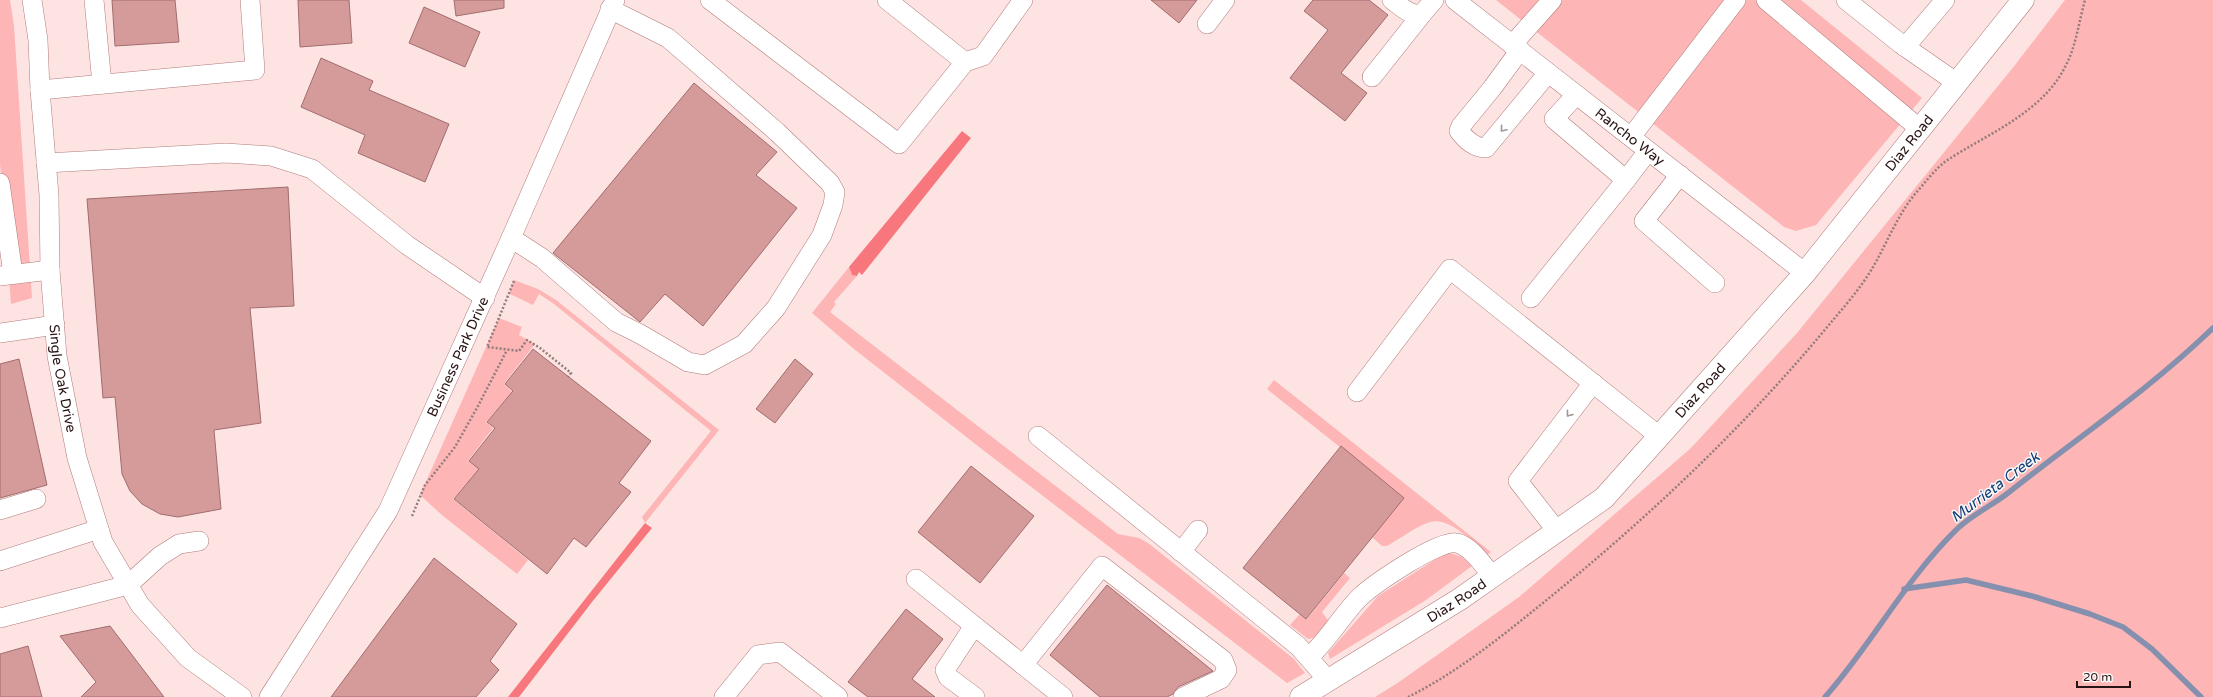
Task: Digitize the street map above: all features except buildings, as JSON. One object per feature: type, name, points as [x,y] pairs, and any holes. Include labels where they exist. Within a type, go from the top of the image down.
[{"type":"main road","name":"Diaz Road","points":[[1301,697],[1460,599],[1604,498],[1805,273],[2023,0]]},
{"type":"street","name":"Single Oak Drive","points":[[32,0],[38,40],[40,90],[46,163],[50,270],[57,356],[77,458],[103,542],[140,605],[188,658],[242,697]]},
{"type":"street","points":[[94,0],[102,84]]},
{"type":"street","points":[[40,90],[255,70],[250,0]]},
{"type":"street","points":[[710,0],[899,144],[965,62],[983,56],[1023,0]]},
{"type":"street","points":[[887,0],[965,62]]},
{"type":"street","points":[[1206,24],[1225,0]]},
{"type":"street","points":[[1392,0],[1407,12],[1416,15],[1428,7]]},
{"type":"street","name":"Rancho Way","points":[[1455,0],[1805,273]]},
{"type":"street","points":[[1548,73],[1486,148],[1480,148],[1470,142],[1459,131],[1460,126],[1498,81],[1516,48],[1552,0]]},
{"type":"street","points":[[1631,137],[1736,0]]},
{"type":"street","points":[[1766,0],[1920,129]]},
{"type":"street","points":[[1846,0],[1905,47],[1957,83]]},
{"type":"street","points":[[1905,47],[1945,0]]},
{"type":"street","points":[[511,238],[542,258],[616,322],[688,362],[705,365],[744,344],[776,308],[822,235],[833,205],[835,192],[830,183],[777,132],[668,38],[612,4]]},
{"type":"street","name":"Business Park Drive","points":[[269,697],[388,511],[485,298],[612,4]]},
{"type":"street","points":[[1372,77],[1428,7]]},
{"type":"street","points":[[1576,95],[1554,119],[1626,180]]},
{"type":"street","points":[[1531,298],[1648,151]]},
{"type":"street","points":[[46,163],[226,153],[278,158],[312,169],[407,245],[485,298]]},
{"type":"street","points":[[1680,175],[1644,221],[1715,283]]},
{"type":"street","points":[[0,183],[7,275],[50,270]]},
{"type":"street","points":[[1357,392],[1450,268],[1659,436]]},
{"type":"street","points":[[0,333],[55,325]]},
{"type":"street","points":[[1557,531],[1518,481],[1593,383]]},
{"type":"street","points":[[1038,436],[1298,646],[1328,680]]},
{"type":"street","points":[[0,510],[36,498]]},
{"type":"street","points":[[0,561],[99,528]]},
{"type":"street","points":[[1181,552],[1198,530]]},
{"type":"street","points":[[0,618],[128,585],[160,556],[178,544],[199,541]]},
{"type":"street","points":[[1309,657],[1333,632],[1359,598],[1379,581],[1439,546],[1451,543],[1463,545],[1480,560],[1492,576]]},
{"type":"street","points":[[1023,665],[1102,566],[1224,660],[1227,670],[1221,679],[1183,697]]},
{"type":"street","points":[[916,579],[1063,697]]},
{"type":"street","points":[[974,626],[944,670],[948,677],[975,697]]},
{"type":"street","points":[[724,697],[758,656],[780,652],[838,697]]},
{"type":"path","points":[[1408,697],[1433,685],[1464,665],[1522,620],[1611,547],[1707,458],[1768,394],[1828,326],[1872,268],[1885,242],[1914,196],[1944,163],[2029,109],[2053,86],[2066,66],[2084,0]]},
{"type":"path","points":[[514,281],[487,348],[519,351],[527,340],[540,348],[571,373],[568,377]]},
{"type":"path","points":[[412,516],[425,485],[454,447],[478,406],[507,350]]},
{"type":"shaded area","points":[[0,0],[10,0],[14,26],[32,298],[11,304],[0,163]]},
{"type":"shaded area","points":[[1496,0],[1801,0],[1922,98],[1816,225],[1796,231],[1784,227]]},
{"type":"shaded area","points":[[2065,0],[2213,0],[2213,697],[1375,697],[1399,682],[1519,597],[1691,448],[1797,333],[2015,65]]},
{"type":"shaded area","points":[[962,131],[971,138],[862,275],[859,272],[857,276],[852,275],[849,267]]},
{"type":"shaded area","points":[[849,267],[852,275],[857,276],[834,302],[836,304],[830,312],[1118,534],[1139,538],[1148,543],[1294,659],[1305,673],[1287,683],[983,450],[854,349],[812,313]]},
{"type":"shaded area","points":[[514,280],[538,289],[556,300],[719,430],[645,523],[642,517],[711,431],[554,304],[539,294],[533,305],[510,294],[510,289]]},
{"type":"shaded area","points":[[499,318],[522,327],[519,335],[535,344],[504,384],[512,392],[486,422],[493,428],[468,461],[479,469],[453,499],[528,560],[517,574],[443,516],[420,495]]},
{"type":"shaded area","points":[[1274,380],[1491,552],[1487,555],[1454,527],[1438,521],[1425,524],[1387,546],[1382,546],[1372,537],[1404,498],[1267,389]]},
{"type":"shaded area","points":[[645,523],[652,528],[592,602],[519,697],[508,697]]},
{"type":"shaded area","points":[[1450,553],[1462,557],[1472,566],[1426,600],[1330,659],[1328,653],[1378,596],[1442,555]]},
{"type":"shaded area","points":[[1344,573],[1350,578],[1322,612],[1330,623],[1317,637],[1308,639],[1290,625],[1300,614],[1307,619]]},
{"type":"waterway","name":"Murrieta Creek","points":[[1825,697],[1858,656],[1921,570],[1956,530],[2008,493],[2138,393],[2213,328]]},
{"type":"waterway","points":[[1904,589],[1966,580],[2032,596],[2090,614],[2123,627],[2152,649],[2201,697]]}]
